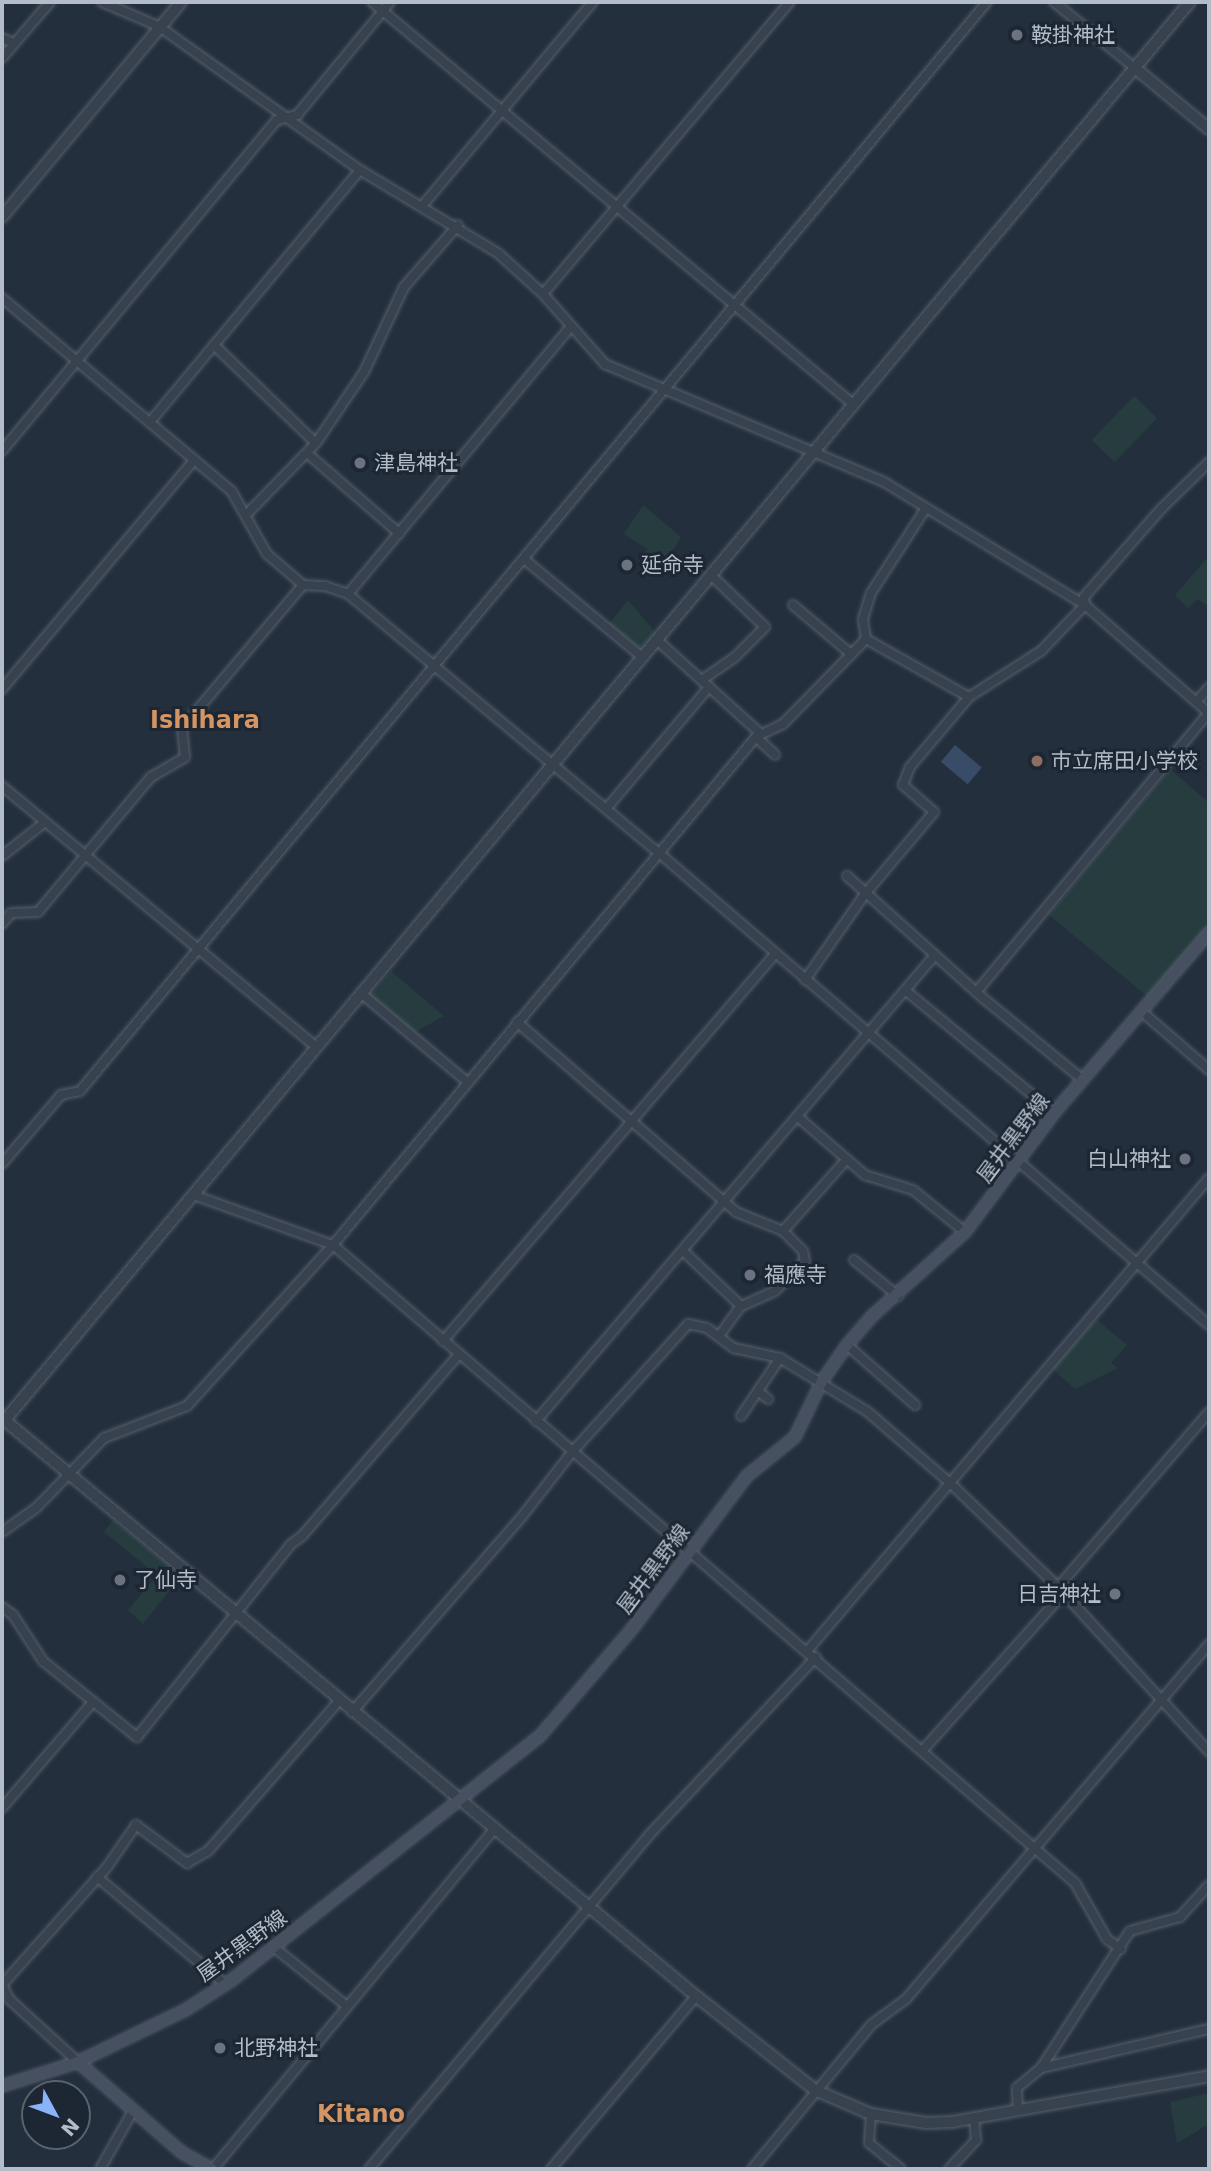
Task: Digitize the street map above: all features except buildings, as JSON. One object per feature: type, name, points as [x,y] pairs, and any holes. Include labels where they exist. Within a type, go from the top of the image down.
[{"type":"main road","name":"屋井黒野線","points":[[2,2086],[78,2062],[187,2008],[225,1984],[275,1948],[461,1801],[569,1705],[747,1476],[796,1437],[822,1381],[847,1346],[872,1316],[898,1296],[965,1232],[1054,1113],[1209,933]]},
{"type":"main road","points":[[78,2062],[181,2152],[213,2169]]},
{"type":"street","points":[[2,58],[50,2]]},
{"type":"street","points":[[102,2],[160,27],[360,170],[458,225],[543,294],[570,328],[605,364],[884,482],[1085,605],[1209,713],[978,991]]},
{"type":"street","points":[[2,217],[181,2]]},
{"type":"street","points":[[372,2],[853,404]]},
{"type":"street","points":[[2,451],[277,120],[297,115],[390,2]]},
{"type":"street","points":[[423,205],[593,2]]},
{"type":"street","points":[[543,294],[790,2]]},
{"type":"street","points":[[2,1164],[61,1095],[80,1091],[987,2]]},
{"type":"street","points":[[1054,2],[1209,130]]},
{"type":"street","points":[[1190,2],[194,1195],[3,1419],[587,1907],[816,2090],[871,2114],[926,2123],[974,2118],[1209,2076]]},
{"type":"street","points":[[2,38],[13,43]]},
{"type":"street","points":[[150,422],[360,170]]},
{"type":"street","points":[[246,515],[308,454],[364,372],[404,287],[458,225]]},
{"type":"street","points":[[2,298],[232,492],[267,554],[303,585],[325,586],[348,594],[659,853],[1209,1325]]},
{"type":"street","points":[[348,594],[570,328]]},
{"type":"street","points":[[215,345],[316,443]]},
{"type":"street","points":[[308,454],[399,533]]},
{"type":"street","points":[[2,689],[194,460]]},
{"type":"street","points":[[1085,605],[1084,597],[1209,462]]},
{"type":"street","points":[[866,639],[863,619],[870,593],[926,508]]},
{"type":"street","points":[[524,559],[642,657]]},
{"type":"street","points":[[702,680],[735,657],[765,627],[712,575]]},
{"type":"street","points":[[2,924],[11,913],[38,912],[150,776],[185,757],[182,728],[303,585]]},
{"type":"street","points":[[793,605],[851,654]]},
{"type":"street","points":[[805,980],[865,894],[934,812],[903,785],[910,767],[969,697],[1041,651],[1085,605]]},
{"type":"street","points":[[2,1532],[36,1508],[104,1438],[187,1406],[333,1245],[466,1081],[758,735],[783,723],[866,639]]},
{"type":"street","points":[[866,639],[969,697]]},
{"type":"street","points":[[657,640],[702,680],[775,755]]},
{"type":"street","points":[[606,810],[709,687]]},
{"type":"street","points":[[1197,701],[1209,687]]},
{"type":"street","points":[[2,786],[316,1047]]},
{"type":"street","points":[[2,856],[45,822]]},
{"type":"street","points":[[846,876],[1082,1079]]},
{"type":"street","points":[[443,1340],[775,954]]},
{"type":"street","points":[[536,1421],[935,954]]},
{"type":"street","points":[[905,989],[1054,1113]]},
{"type":"street","points":[[362,994],[466,1081]]},
{"type":"street","points":[[1142,1011],[1209,1070]]},
{"type":"street","points":[[517,1022],[736,1212],[783,1231],[803,1251],[805,1261],[775,1291],[741,1306],[719,1336]]},
{"type":"street","points":[[798,1117],[865,1175],[913,1190],[965,1232]]},
{"type":"street","points":[[783,1231],[846,1160]]},
{"type":"street","points":[[808,1650],[1209,1178]]},
{"type":"street","points":[[194,1195],[333,1245],[689,1552],[808,1650],[1075,1883],[1107,1939],[1121,1949]]},
{"type":"street","points":[[683,1251],[741,1306]]},
{"type":"street","points":[[854,1260],[898,1296]]},
{"type":"street","points":[[352,1712],[520,1520],[573,1451],[688,1324],[719,1336],[734,1348],[780,1357],[868,1412],[950,1483],[1061,1590],[1209,1752]]},
{"type":"street","points":[[847,1346],[915,1405]]},
{"type":"street","points":[[2,1607],[13,1615],[43,1661],[91,1704],[137,1737],[234,1611],[459,1354]]},
{"type":"street","points":[[741,1416],[780,1357]]},
{"type":"street","points":[[758,1391],[768,1399]]},
{"type":"street","points":[[922,1751],[1209,1412]]},
{"type":"street","points":[[752,2169],[872,2024],[906,1999],[1209,1644]]},
{"type":"street","points":[[369,2169],[649,1835],[816,1657]]},
{"type":"street","points":[[78,2062],[9,1999],[2,1985],[97,1877],[136,1825],[187,1863],[208,1851],[339,1701]]},
{"type":"street","points":[[2,1808],[91,1704]]},
{"type":"street","points":[[213,2169],[494,1829]]},
{"type":"street","points":[[97,1877],[225,1984]]},
{"type":"street","points":[[1018,2110],[1017,2088],[1041,2068],[1121,1949],[1130,1931],[1180,1917],[1209,1885]]},
{"type":"street","points":[[275,1948],[347,2006]]},
{"type":"street","points":[[551,2169],[696,1996]]},
{"type":"street","points":[[1041,2068],[1209,2029]]},
{"type":"street","points":[[100,2169],[133,2111]]},
{"type":"street","points":[[871,2114],[869,2143],[901,2169]]},
{"type":"street","points":[[949,2169],[976,2140],[974,2118]]},
{"type":"green space","points":[[1134,396],[1157,418],[1115,462],[1092,440]]},
{"type":"green space","points":[[643,505],[681,537],[659,571],[641,559],[647,549],[624,534]]},
{"type":"green space","points":[[1209,556],[1209,607],[1198,599],[1188,608],[1175,595]]},
{"type":"green space","points":[[628,600],[656,633],[644,647],[636,646],[609,624]]},
{"type":"green space","points":[[1170,769],[1209,803],[1209,926],[1148,997],[1049,915]]},
{"type":"green space","points":[[391,971],[444,1016],[414,1033],[370,996]]},
{"type":"green space","points":[[1097,1320],[1127,1345],[1111,1363],[1118,1368],[1075,1389],[1051,1368]]},
{"type":"green space","points":[[113,1520],[181,1576],[143,1624],[128,1610],[157,1575],[104,1532]]},
{"type":"green space","points":[[1209,2093],[1209,2124],[1177,2143],[1170,2102]]},
{"type":"water","points":[[955,745],[982,767],[968,784],[941,762]]},
{"type":"place","name":"鞍掛神社","points":[[1017,35]]},
{"type":"place","name":"津島神社","points":[[360,463]]},
{"type":"place","name":"延命寺","points":[[627,565]]},
{"type":"place","name":"市立席田小学校","points":[[1037,761]]},
{"type":"place","name":"白山神社","points":[[1185,1159]]},
{"type":"place","name":"福應寺","points":[[750,1275]]},
{"type":"place","name":"了仙寺","points":[[120,1580]]},
{"type":"place","name":"日吉神社","points":[[1115,1594]]},
{"type":"place","name":"北野神社","points":[[220,2048]]},
{"type":"district","name":"Ishihara","points":[[205,721]]},
{"type":"district","name":"Kitano","points":[[361,2115]]}]
